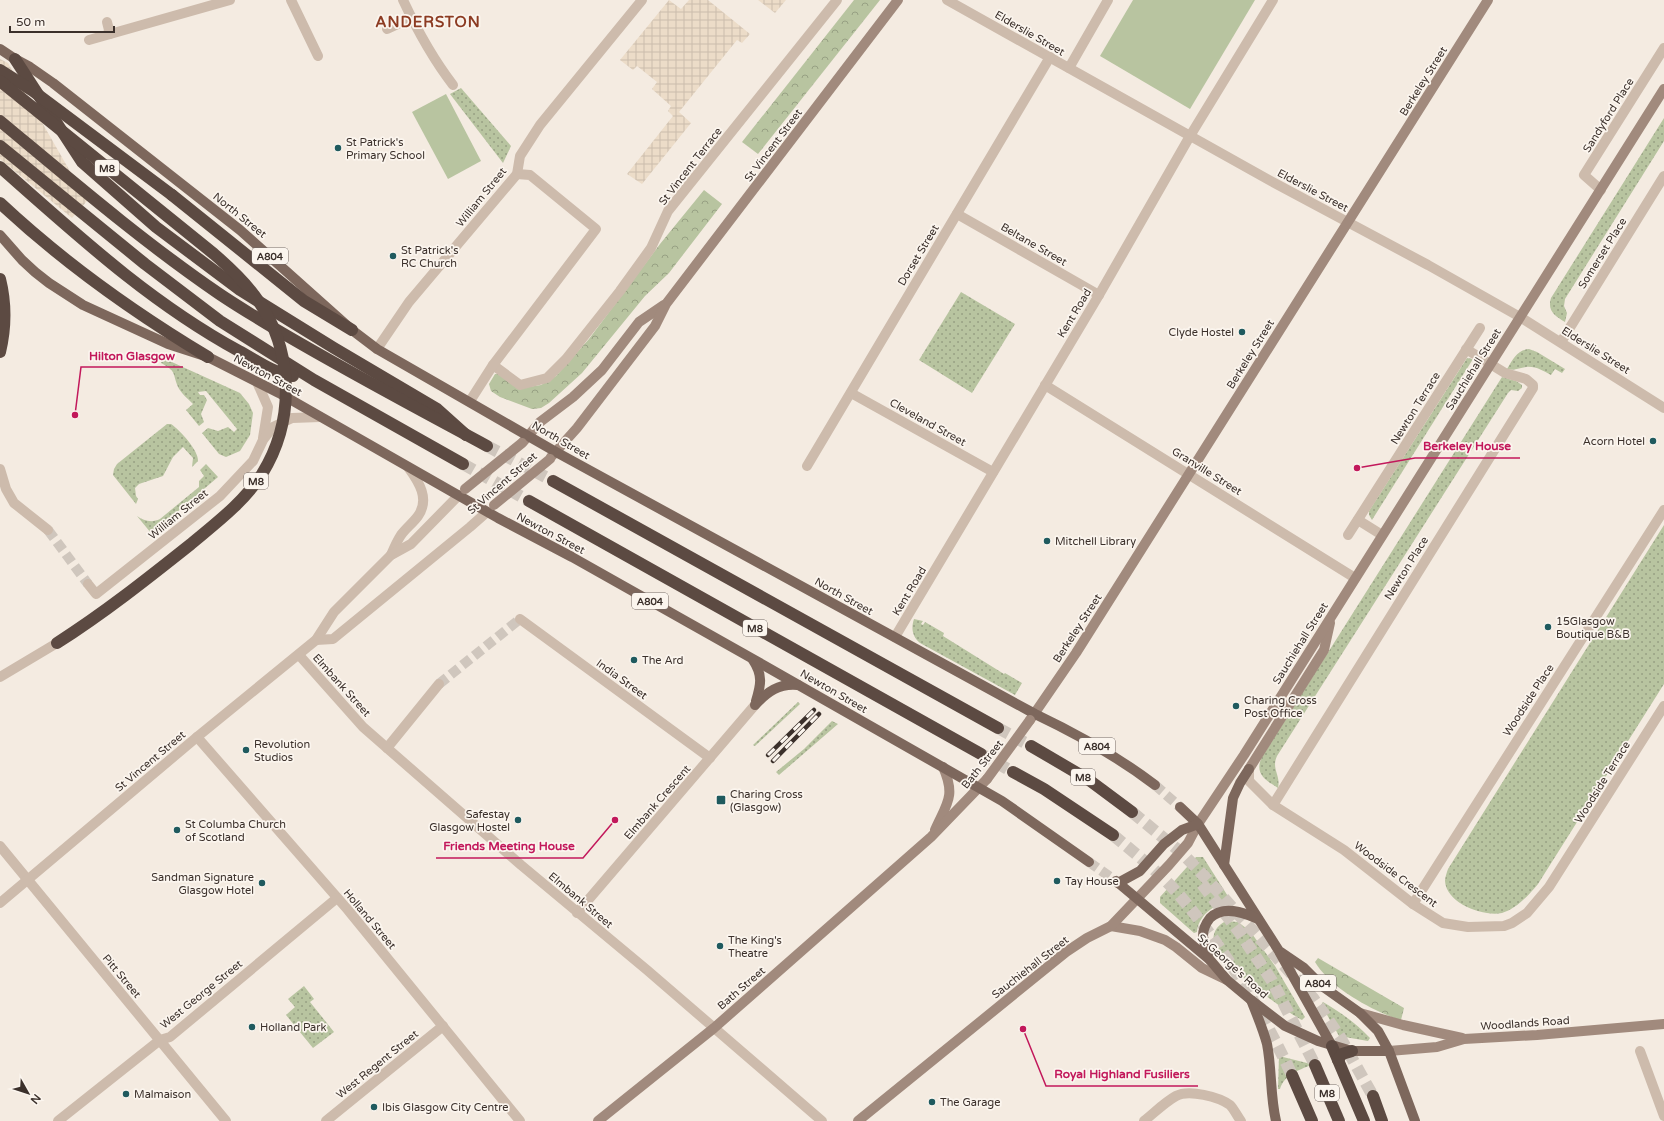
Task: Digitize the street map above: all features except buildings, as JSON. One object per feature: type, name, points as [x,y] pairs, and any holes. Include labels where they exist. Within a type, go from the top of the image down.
[{"type":"highway","points":[[15,59],[82,162],[156,227],[240,290],[437,409],[466,435]]},
{"type":"highway","points":[[0,70],[33,91],[172,195],[304,301],[352,330]]},
{"type":"highway","name":"M8","points":[[0,81],[214,254],[236,274],[255,296],[272,324],[285,369],[286,402],[280,434],[265,468],[252,487],[226,515],[126,595],[57,643]]},
{"type":"highway","name":"M8","points":[[0,90],[214,254]]},
{"type":"highway","points":[[0,121],[74,183],[164,254],[219,294],[334,363],[396,398],[487,446]]},
{"type":"highway","points":[[0,146],[145,264],[220,321],[314,380],[463,464]]},
{"type":"highway","points":[[0,167],[140,288],[214,337],[281,374],[314,380]]},
{"type":"highway","points":[[0,203],[54,251],[101,287],[138,313],[208,357]]},
{"type":"highway","points":[[0,279],[5,318],[0,352]]},
{"type":"highway","points":[[553,481],[998,728]]},
{"type":"highway","name":"M8","points":[[529,501],[981,754]]},
{"type":"highway","name":"M8","points":[[1031,746],[1089,780],[1132,812]]},
{"type":"highway","points":[[1014,772],[1050,793],[1113,835]]},
{"type":"highway","points":[[1332,1046],[1364,1121]]},
{"type":"highway","points":[[1338,1060],[1342,1054],[1352,1051]]},
{"type":"highway","name":"M8","points":[[1315,1065],[1339,1121]]},
{"type":"highway","name":"M8","points":[[1292,1075],[1312,1121]]},
{"type":"highway","points":[[1373,1096],[1382,1121]]},
{"type":"main road","name":"North Street","points":[[0,49],[53,83],[240,230],[352,330],[377,349],[470,401],[525,439],[553,455],[895,637],[1032,717],[1079,735],[1120,760],[1155,785]]},
{"type":"main road","name":"Newton Street","points":[[0,235],[35,272],[82,305],[168,344],[208,357],[257,382],[408,467],[462,492],[572,557],[1002,801],[1089,862]]},
{"type":"main road","points":[[752,659],[760,672],[761,678],[755,705]]},
{"type":"main road","points":[[755,705],[772,690],[784,685],[800,686]]},
{"type":"main road","points":[[1224,865],[1234,798],[1240,783],[1249,769]]},
{"type":"main road","points":[[1180,807],[1198,824],[1279,950],[1332,1046]]},
{"type":"main road","points":[[1138,899],[1117,882],[1140,871],[1164,844],[1182,830],[1198,824]]},
{"type":"main road","name":"St George's Road","points":[[1138,899],[1210,960],[1227,980],[1286,1026],[1307,1037],[1352,1051],[1389,1051]]},
{"type":"main road","points":[[1210,960],[1206,950],[1204,933],[1205,925],[1213,916],[1227,910],[1239,912],[1258,919]]},
{"type":"main road","name":"A804","points":[[1279,950],[1304,968],[1327,990],[1360,1012],[1378,1031],[1389,1051],[1415,1121]]},
{"type":"main road","points":[[1251,1000],[1260,1022],[1266,1044],[1271,1102],[1276,1121]]},
{"type":"street","points":[[89,40],[230,0]]},
{"type":"street","points":[[291,0],[318,56]]},
{"type":"street","points":[[403,0],[411,18],[438,65],[453,86]]},
{"type":"street","name":"William Street","points":[[377,349],[409,302],[516,174],[520,156],[540,125],[642,0]]},
{"type":"street","name":"St Vincent Terrace","points":[[493,365],[520,385],[547,378],[566,359],[620,291],[651,248],[668,211],[837,0]]},
{"type":"street","name":"St Vincent Street","points":[[316,640],[333,639],[470,527],[490,508],[553,455],[577,428],[655,326],[666,304],[898,0]]},
{"type":"street","name":"Elderslie Street","points":[[947,0],[1190,136],[1520,317],[1664,408]]},
{"type":"street","points":[[1068,68],[1108,0]]},
{"type":"street","name":"Kent Road","points":[[895,637],[1099,295],[1190,136],[1273,0]]},
{"type":"street","name":"Berkeley Street","points":[[1032,717],[1076,653],[1488,0]]},
{"type":"street","points":[[387,29],[411,18]]},
{"type":"street","points":[[107,22],[110,34]]},
{"type":"street","name":"Sandyford Place","points":[[1601,190],[1584,175],[1664,48]]},
{"type":"street","name":"Dorset Street","points":[[807,466],[1050,57]]},
{"type":"street","name":"Sauchiehall Street","points":[[858,1121],[1066,952],[1087,938],[1111,926],[1138,899],[1188,842],[1664,89]]},
{"type":"street","points":[[470,401],[493,365],[596,229],[530,175],[516,174]]},
{"type":"street","name":"Somerset Place","points":[[1561,342],[1664,176]]},
{"type":"street","name":"Beltane Street","points":[[957,214],[1099,295]]},
{"type":"street","name":"St Vincent Street","points":[[0,903],[197,736],[316,640],[334,612],[391,555],[411,544],[462,492],[525,439],[540,422],[573,397],[602,370],[639,322],[666,304]]},
{"type":"street","name":"Newton Terrace","points":[[1348,535],[1480,328]]},
{"type":"street","points":[[1466,349],[1491,364]]},
{"type":"street","name":"Newton Place","points":[[1273,805],[1533,388],[1532,383],[1526,379],[1508,374],[1491,364]]},
{"type":"street","name":"William Street","points":[[88,584],[96,594],[220,496],[253,461],[263,440],[268,407],[257,382]]},
{"type":"street","name":"Granville Street","points":[[1045,385],[1355,578]]},
{"type":"street","name":"Cleveland Street","points":[[850,393],[993,472]]},
{"type":"street","name":"William Street","points":[[263,440],[274,427],[292,418],[320,417]]},
{"type":"street","name":"St Vincent Street","points":[[391,555],[401,535],[418,516],[424,503],[423,494],[418,481],[408,467]]},
{"type":"street","points":[[0,469],[6,489],[14,503],[41,522],[48,530]]},
{"type":"street","name":"Woodside Place","points":[[1413,904],[1664,510]]},
{"type":"street","points":[[1358,520],[1382,535]]},
{"type":"street","points":[[1249,769],[1324,650],[1332,615]]},
{"type":"street","name":"India Street","points":[[520,619],[710,758]]},
{"type":"street","points":[[0,678],[57,643]]},
{"type":"street","name":"Elmbank Street","points":[[299,655],[363,727],[577,913],[822,1121]]},
{"type":"street","points":[[387,748],[439,684]]},
{"type":"street","name":"Elmbank Crescent","points":[[577,913],[755,705]]},
{"type":"street","name":"Woodside Terrace","points":[[1560,871],[1662,712]]},
{"type":"street","name":"Bath Street","points":[[598,1121],[714,1028],[931,837],[987,779],[1032,717]]},
{"type":"street","name":"Holland Street","points":[[197,736],[337,898],[520,1121]]},
{"type":"street","name":"Bath Street","points":[[931,837],[950,793],[949,781],[943,767]]},
{"type":"street","name":"Woodside Crescent","points":[[1249,769],[1249,781],[1273,805],[1344,850],[1413,904],[1443,923],[1468,927],[1504,926],[1520,919],[1540,899],[1560,871]]},
{"type":"street","name":"Pitt Street","points":[[0,846],[29,879],[226,1121]]},
{"type":"street","name":"West George Street","points":[[58,1121],[160,1040],[170,1037],[337,898]]},
{"type":"street","points":[[1111,926],[1140,931],[1165,940],[1202,968],[1227,980]]},
{"type":"street","name":"A804","points":[[1360,1012],[1402,1025],[1464,1039]]},
{"type":"street","name":"Woodlands Road","points":[[1389,1051],[1437,1047],[1464,1039],[1537,1035],[1664,1024]]},
{"type":"street","name":"West Regent Street","points":[[326,1121],[443,1026]]},
{"type":"street","points":[[1640,1051],[1664,1116]]},
{"type":"street","points":[[1144,1121],[1168,1101],[1178,1095],[1189,1093],[1210,1096],[1231,1106],[1240,1121]]},
{"type":"green space","points":[[854,0],[880,0],[758,154],[742,142]]},
{"type":"green space","points":[[1133,0],[1255,0],[1190,109],[1100,56]]},
{"type":"green space","points":[[461,88],[511,146],[503,163],[450,94]]},
{"type":"green space","points":[[446,94],[481,161],[448,179],[412,112]]},
{"type":"green space","points":[[1664,118],[1664,141],[1565,299],[1564,306],[1567,313],[1565,322],[1551,310],[1551,298]]},
{"type":"green space","points":[[704,190],[722,204],[669,273],[645,296],[582,373],[549,403],[541,408],[532,409],[500,397],[491,391],[489,384],[495,374],[499,374],[521,388],[541,385],[556,376],[589,339],[660,244]]},
{"type":"green space","points":[[961,292],[1015,324],[972,393],[919,360]]},
{"type":"green space","points":[[1529,349],[1537,352],[1565,369],[1562,373],[1555,369],[1551,375],[1533,367],[1512,370],[1507,369],[1518,353]]},
{"type":"green space","points":[[163,358],[240,393],[249,404],[253,413],[250,435],[240,451],[226,457],[219,454],[202,433],[208,428],[218,431],[228,427],[234,432],[237,429],[206,391],[198,392],[200,395],[204,395],[207,400],[201,414],[204,422],[199,426],[186,410],[193,404],[179,389],[170,368],[161,363]]},
{"type":"green space","points":[[1467,358],[1473,359],[1372,520],[1369,515],[1369,511]]},
{"type":"green space","points":[[1502,377],[1516,381],[1522,385],[1522,388],[1518,391],[1511,390],[1508,393],[1277,756],[1275,768],[1279,783],[1278,788],[1262,776],[1259,767],[1262,757]]},
{"type":"green space","points":[[167,424],[171,424],[184,436],[192,446],[198,461],[192,467],[193,458],[183,447],[173,457],[163,476],[139,484],[135,488],[138,499],[136,504],[113,475],[114,469],[117,464]]},
{"type":"green space","points":[[206,464],[218,477],[151,533],[137,516],[148,521],[160,519],[199,487],[199,481],[204,476],[200,470]]},
{"type":"green space","points":[[1664,525],[1664,684],[1538,884],[1517,905],[1502,913],[1485,913],[1467,907],[1458,902],[1447,889],[1445,881],[1448,869]]},
{"type":"green space","points":[[914,619],[923,621],[921,624],[923,625],[925,622],[944,633],[943,636],[1004,674],[1005,673],[1022,683],[1015,695],[920,643],[915,638],[913,632]]},
{"type":"green space","points":[[798,702],[800,704],[755,746],[753,745]]},
{"type":"green space","points":[[832,721],[838,724],[779,775],[776,772],[804,749]]},
{"type":"green space","points":[[1196,857],[1203,857],[1231,901],[1230,904],[1218,905],[1208,912],[1200,921],[1197,932],[1194,933],[1160,903],[1160,897]]},
{"type":"green space","points":[[1226,921],[1238,922],[1250,931],[1275,966],[1305,1017],[1302,1020],[1282,1008],[1255,988],[1221,957],[1214,945],[1213,940],[1216,929]]},
{"type":"green space","points":[[1318,958],[1404,1008],[1401,1020],[1372,1008],[1341,989],[1319,968],[1315,962]]},
{"type":"green space","points":[[304,986],[314,999],[310,1002],[334,1032],[313,1048],[286,1015],[295,1007],[288,999]]},
{"type":"green space","points":[[1323,1002],[1359,1027],[1370,1038],[1368,1041],[1339,1036],[1334,1027],[1336,1026],[1333,1021],[1331,1022],[1326,1013],[1328,1011],[1325,1006],[1323,1007],[1321,1005]]},
{"type":"green space","points":[[1279,1056],[1311,1065],[1288,1077],[1280,1089],[1278,1089]]},
{"type":"shaded area","points":[[669,0],[681,9],[689,0],[708,0],[750,34],[742,43],[737,40],[679,112],[691,123],[642,184],[627,174],[673,116],[668,111],[671,106],[652,89],[657,82],[637,66],[633,70],[620,60]]},
{"type":"shaded area","points":[[758,0],[786,0],[775,13]]},
{"type":"shaded area","points":[[0,59],[8,63],[87,201],[72,218],[0,159]]},
{"type":"tunnel","points":[[487,446],[553,481]]},
{"type":"tunnel","points":[[463,464],[529,501]]},
{"type":"tunnel","points":[[48,530],[88,584]]},
{"type":"tunnel","points":[[439,684],[520,619]]},
{"type":"tunnel","points":[[998,728],[1031,746]]},
{"type":"tunnel","points":[[981,754],[1013,772]]},
{"type":"tunnel","points":[[1155,785],[1180,807]]},
{"type":"tunnel","points":[[1132,812],[1183,854],[1313,998],[1340,1037],[1373,1096]]},
{"type":"tunnel","points":[[1113,835],[1164,879],[1180,896],[1213,938],[1256,1005],[1292,1075]]},
{"type":"tunnel","points":[[1089,862],[1116,881]]},
{"type":"tunnel","points":[[1202,884],[1240,933],[1272,981],[1315,1065]]},
{"type":"railway","points":[[768,755],[814,710]]},
{"type":"railway","points":[[773,761],[819,714]]},
{"type":"place","name":"St Patrick's Primary School","points":[[338,148]]},
{"type":"place","name":"St Patrick's RC Church","points":[[393,256]]},
{"type":"place","name":"Clyde Hostel","points":[[1242,332]]},
{"type":"place","name":"Hilton Glasgow","points":[[75,415]]},
{"type":"place","name":"Acorn Hotel","points":[[1653,441]]},
{"type":"place","name":"Berkeley House","points":[[1357,468]]},
{"type":"place","name":"Mitchell Library","points":[[1047,541]]},
{"type":"place","name":"15Glasgow Boutique B&B","points":[[1548,627]]},
{"type":"place","name":"The Ard","points":[[634,660]]},
{"type":"place","name":"Charing Cross Post Office","points":[[1236,706]]},
{"type":"place","name":"Revolution Studios","points":[[246,750]]},
{"type":"place","name":"Charing Cross (Glasgow)","points":[[721,800]]},
{"type":"place","name":"Safestay Glasgow Hostel","points":[[518,820]]},
{"type":"place","name":"Friends Meeting House","points":[[615,820]]},
{"type":"place","name":"St Columba Church of Scotland","points":[[177,830]]},
{"type":"place","name":"Tay House","points":[[1057,881]]},
{"type":"place","name":"Sandman Signature Glasgow Hotel","points":[[262,883]]},
{"type":"place","name":"The King's Theatre","points":[[720,946]]},
{"type":"place","name":"Holland Park","points":[[252,1027]]},
{"type":"place","name":"Royal Highland Fusiliers","points":[[1023,1029]]},
{"type":"place","name":"Malmaison","points":[[126,1094]]},
{"type":"place","name":"The Garage","points":[[932,1102]]},
{"type":"place","name":"Ibis Glasgow City Centre","points":[[374,1107]]},
{"type":"district","name":"ANDERSTON","points":[[428,22]]}]
